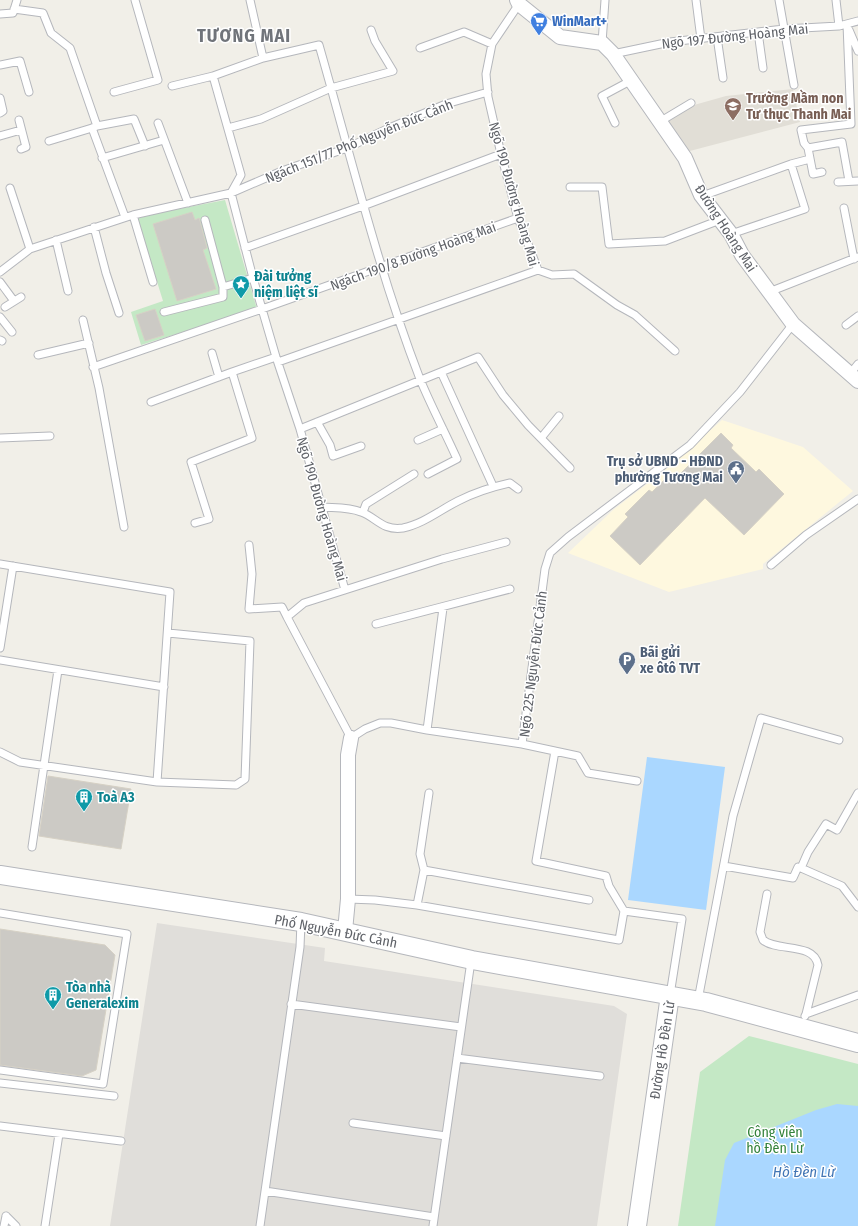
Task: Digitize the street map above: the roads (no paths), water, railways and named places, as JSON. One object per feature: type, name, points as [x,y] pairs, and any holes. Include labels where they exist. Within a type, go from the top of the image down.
[{"type":"street","points":[[518,2],[560,37],[602,43]]},
{"type":"street","name":"Đường Hoàng Mai","points":[[602,43],[613,54],[661,121],[685,158],[702,196],[731,234],[742,255],[793,324],[855,373]]},
{"type":"street","points":[[345,931],[348,899],[348,755],[351,738]]},
{"type":"street","name":"Phố Nguyễn Đức Cảnh","points":[[0,875],[301,922],[472,960],[670,994]]},
{"type":"street","name":"Đường Hồ Đền Lừ","points":[[637,1226],[670,994],[804,1021],[858,1042]]},
{"type":"lane","points":[[0,14],[13,13],[17,0]]},
{"type":"lane","points":[[114,92],[158,80],[135,0]]},
{"type":"lane","points":[[252,0],[263,58]]},
{"type":"lane","points":[[602,43],[605,0]]},
{"type":"lane","points":[[696,0],[701,39]]},
{"type":"lane","points":[[779,0],[794,85]]},
{"type":"lane","points":[[836,0],[839,26]]},
{"type":"lane","name":"Ngõ 190 Đường Hoàng Mai","points":[[151,402],[232,372],[277,360],[399,321],[538,270],[518,218],[501,154],[488,92],[486,74],[492,44],[518,2]]},
{"type":"lane","points":[[14,9],[42,13],[50,33],[70,48],[102,158],[125,217]]},
{"type":"lane","name":"Ngõ 197 Đường Hoàng Mai","points":[[613,54],[670,42],[758,32],[839,26],[858,21]]},
{"type":"lane","points":[[847,24],[858,51]]},
{"type":"lane","points":[[822,172],[813,174],[808,148],[804,143],[801,130],[851,124],[847,24]]},
{"type":"lane","points":[[228,128],[261,119],[331,88],[393,71],[375,41],[371,30]]},
{"type":"lane","points":[[420,48],[464,32],[492,44]]},
{"type":"lane","points":[[758,32],[763,68]]},
{"type":"lane","points":[[717,37],[723,78]]},
{"type":"lane","points":[[172,86],[214,76],[263,58],[319,45],[363,206],[399,321],[421,380],[457,458],[428,474]]},
{"type":"lane","points":[[0,64],[20,61],[29,92]]},
{"type":"lane","points":[[214,76],[241,175],[231,193],[262,309],[300,429]]},
{"type":"lane","points":[[615,123],[602,96],[632,80]]},
{"type":"lane","name":"Ngách 151/77 Phố Nguyễn Đức Cảnh","points":[[0,272],[30,249],[125,217],[231,193],[347,148],[446,104],[488,92]]},
{"type":"lane","points":[[0,98],[3,111],[0,113]]},
{"type":"lane","points":[[661,121],[692,103]]},
{"type":"lane","points":[[49,141],[94,127],[134,119],[145,146]]},
{"type":"lane","points":[[19,120],[26,147],[21,149]]},
{"type":"lane","points":[[158,123],[188,203]]},
{"type":"lane","points":[[0,136],[21,130]]},
{"type":"lane","points":[[102,158],[164,140]]},
{"type":"lane","points":[[808,148],[842,142],[849,181]]},
{"type":"lane","points":[[245,248],[363,206],[501,154]]},
{"type":"lane","points":[[702,196],[791,164],[810,159]]},
{"type":"lane","points":[[731,234],[805,209],[791,164]]},
{"type":"lane","points":[[838,182],[858,181]]},
{"type":"lane","points":[[570,186],[602,186],[609,244],[665,241],[720,220]]},
{"type":"lane","points":[[10,188],[30,249]]},
{"type":"lane","points":[[769,292],[856,258],[844,208]]},
{"type":"lane","points":[[133,215],[153,282]]},
{"type":"lane","name":"Ngách 190/8 Đường Hoàng Mai","points":[[93,367],[382,267],[518,218]]},
{"type":"lane","points":[[164,312],[223,297],[223,287],[206,220]]},
{"type":"lane","points":[[94,227],[106,273],[119,313]]},
{"type":"lane","points":[[56,240],[68,291]]},
{"type":"lane","points":[[538,270],[552,275],[574,274],[617,306],[635,315],[675,351]]},
{"type":"lane","points":[[223,287],[253,278]]},
{"type":"lane","points":[[0,282],[17,299],[5,307]]},
{"type":"lane","points":[[846,325],[858,316]]},
{"type":"lane","points":[[0,317],[12,332]]},
{"type":"lane","points":[[83,320],[99,388],[124,527]]},
{"type":"lane","name":"Ngõ 225 Nguyễn Đức Cảnh","points":[[351,738],[365,728],[380,723],[391,722],[427,730],[522,744],[544,570],[550,553],[568,537],[667,464],[690,445],[740,392],[793,324]]},
{"type":"lane","points":[[38,355],[89,343]]},
{"type":"lane","points":[[212,353],[219,377]]},
{"type":"lane","name":"Ngõ 190 Đường Hoàng Mai","points":[[345,590],[300,429],[478,357],[503,395],[541,438]]},
{"type":"lane","points":[[195,523],[209,519],[191,462],[252,438],[232,372]]},
{"type":"lane","points":[[441,372],[493,486]]},
{"type":"lane","points":[[560,416],[541,438],[570,468]]},
{"type":"lane","points":[[317,422],[330,445],[334,456],[361,446]]},
{"type":"lane","points":[[418,440],[443,429]]},
{"type":"lane","points":[[0,438],[50,436]]},
{"type":"lane","points":[[363,512],[366,504],[414,474]]},
{"type":"lane","points":[[322,507],[345,508],[363,512],[381,525],[402,528],[434,515],[458,501],[493,486],[510,483],[518,489]]},
{"type":"lane","points":[[771,566],[806,535],[858,499]]},
{"type":"lane","points":[[287,617],[304,603],[442,559],[506,542]]},
{"type":"lane","points":[[249,545],[252,574],[249,609],[282,607],[351,738]]},
{"type":"lane","points":[[0,564],[170,592],[157,782]]},
{"type":"lane","points":[[0,648],[13,566]]},
{"type":"lane","points":[[376,624],[443,608],[510,589]]},
{"type":"lane","points":[[427,730],[443,608]]},
{"type":"lane","points":[[0,752],[20,762],[157,782],[236,784],[245,779],[250,641],[168,633]]},
{"type":"lane","points":[[0,660],[164,687]]},
{"type":"lane","points":[[32,847],[58,670]]},
{"type":"lane","points":[[698,1000],[733,816],[761,718],[839,740]]},
{"type":"lane","points":[[522,744],[578,756],[588,773],[637,781]]},
{"type":"lane","points":[[348,899],[375,900],[417,906],[619,940],[624,911],[609,886],[606,876],[536,861],[556,751]]},
{"type":"lane","points":[[417,906],[424,870],[420,854],[429,793]]},
{"type":"lane","points":[[801,868],[808,852],[826,824],[837,830],[858,793]]},
{"type":"lane","points":[[724,866],[793,878],[798,867],[842,886],[858,907]]},
{"type":"lane","points":[[424,870],[589,900]]},
{"type":"lane","points":[[767,894],[760,932],[763,940],[771,944],[810,953],[817,960],[818,965],[804,1021]]},
{"type":"lane","points":[[624,911],[682,919],[670,994]]},
{"type":"lane","points":[[0,913],[127,934],[103,1084],[0,1070]]},
{"type":"lane","points":[[260,1226],[300,947],[301,922]]},
{"type":"lane","points":[[437,1226],[433,1226],[434,1217],[472,960]]},
{"type":"lane","points":[[804,1021],[858,995]]},
{"type":"lane","points":[[291,1004],[461,1027]]},
{"type":"lane","points":[[457,1058],[600,1076]]},
{"type":"lane","points":[[0,1083],[114,1096]]},
{"type":"lane","points":[[353,1122],[446,1136]]},
{"type":"lane","points":[[0,1126],[121,1141]]},
{"type":"lane","points":[[45,1226],[59,1134]]},
{"type":"lane","points":[[264,1191],[434,1217]]},
{"type":"lane","points":[[3,1215],[4,1226]]},
{"type":"lane","points":[[3,1215],[16,1226]]},
{"type":"water","points":[[647,757],[725,767],[706,910],[628,900]]},
{"type":"water","name":"Hồ Đền Lừ","points":[[837,1104],[858,1106],[858,1226],[715,1226],[725,1160],[734,1143],[816,1110]]},
{"type":"place","name":"WinMart+","points":[[539,36]]},
{"type":"place","name":"Trường Mầm non Tư thục Thanh Mai","points":[[733,121]]},
{"type":"place","name":"Đài tưởng niệm liệt sĩ","points":[[241,299]]},
{"type":"place","name":"Trụ sở UBND - HĐND phường Tương Mai","points":[[736,484]]},
{"type":"place","name":"Bãi gửi xe ôtô TVT","points":[[627,675]]},
{"type":"place","name":"Toà A3","points":[[84,812]]},
{"type":"place","name":"Tòa nhà Generalexim","points":[[53,1010]]},
{"type":"district","name":"TƯƠNG MAI","points":[[244,36]]},
{"type":"park label","name":"Công viên hồ Đền Lừ","points":[[775,1140]]}]
